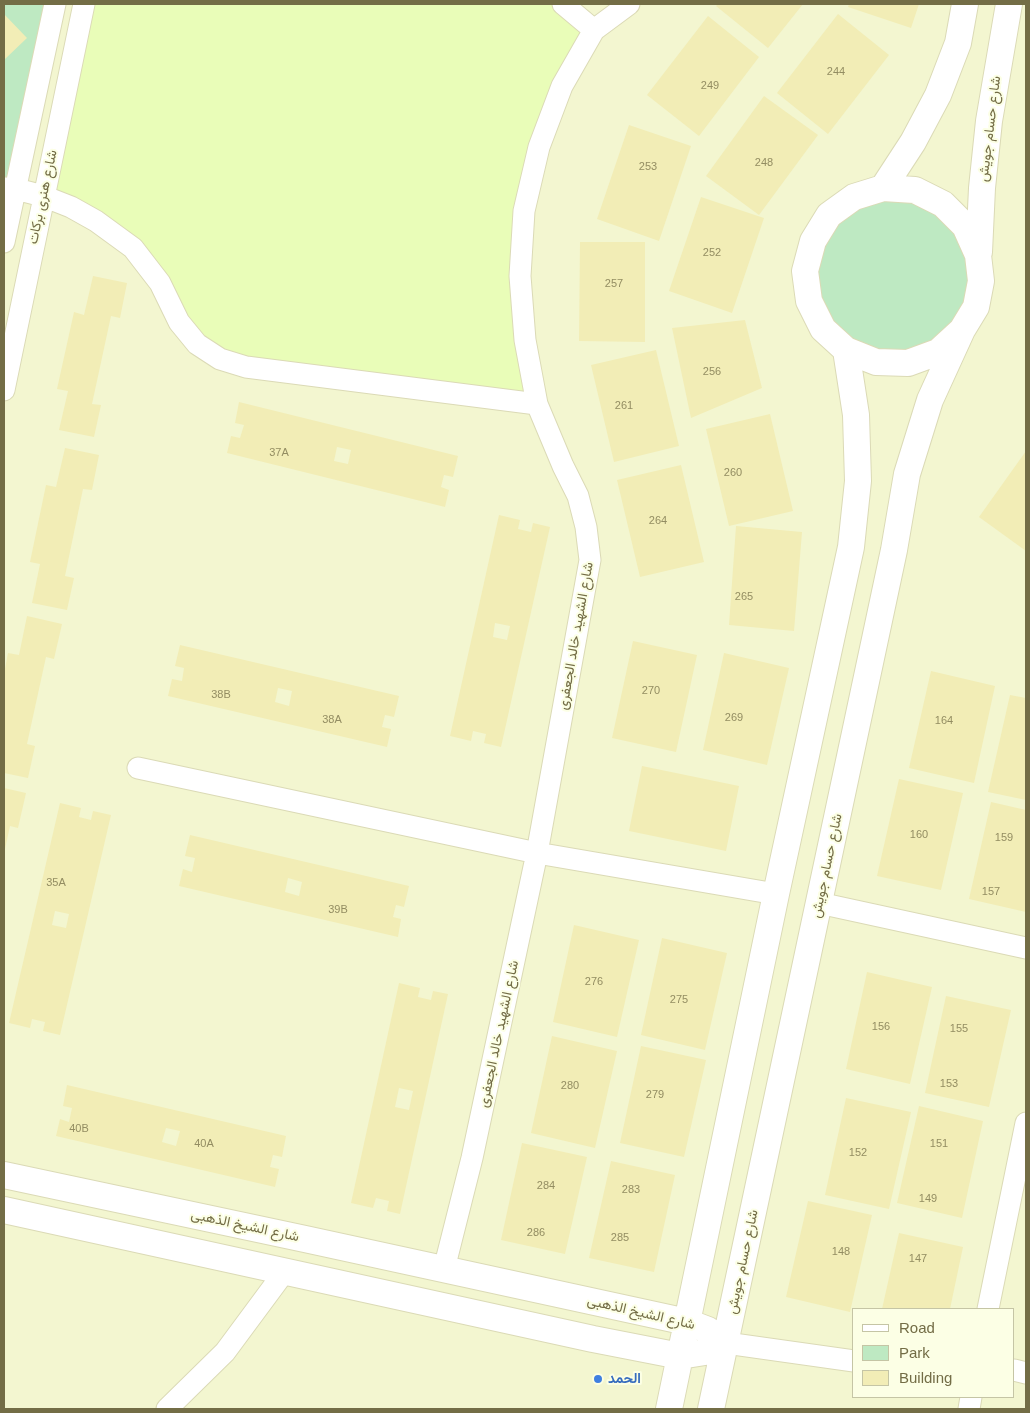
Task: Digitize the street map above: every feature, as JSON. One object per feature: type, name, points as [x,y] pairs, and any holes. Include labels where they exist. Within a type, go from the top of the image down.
[{"type":"street","name":"شارع هنرى بركات","points":[[4,242],[10,189],[54,4]]},
{"type":"street","name":"شارع هنرى بركات","points":[[4,390],[84,4]]},
{"type":"street","points":[[563,4],[594,30]]},
{"type":"street","name":"شارع الشهيد خالد الجعفرى","points":[[444,1269],[472,1158],[537,853],[590,560],[586,527],[578,496],[537,404],[525,340],[520,276],[524,211],[539,147],[562,86],[594,30],[629,4]]},
{"type":"street","points":[[884,188],[913,142],[938,95],[958,43],[965,4]]},
{"type":"street","name":"شارع حسام جويش","points":[[978,255],[982,188],[990,121],[1009,4]]},
{"type":"street","points":[[884,188],[914,190],[943,204],[965,226],[978,255],[981,281],[976,307],[962,330],[938,352],[908,363],[876,362],[846,350],[823,329],[809,301],[805,271],[813,241],[829,215],[854,197],[884,188]]},
{"type":"street","points":[[10,189],[43,196],[70,207],[96,221],[133,248],[160,282],[179,322],[197,344],[220,359],[246,366],[537,404]]},
{"type":"street","name":"شارع حسام جويش","points":[[711,1409],[894,550],[907,474],[930,400],[962,330]]},
{"type":"street","points":[[669,1409],[776,894],[851,547],[858,481],[856,415],[846,350]]},
{"type":"street","points":[[138,768],[537,853],[776,894]]},
{"type":"street","points":[[819,903],[1026,948]]},
{"type":"street","points":[[988,1308],[1022,1162],[1026,1123]]},
{"type":"street","name":"شارع الشيخ الذهبى","points":[[4,1175],[687,1322],[708,1330],[726,1343]]},
{"type":"street","name":"شارع الشيخ الذهبى","points":[[4,1210],[593,1339],[680,1356],[705,1352],[726,1343]]},
{"type":"street","points":[[167,1409],[225,1352],[286,1271]]},
{"type":"street","points":[[726,1343],[852,1361]]},
{"type":"shaded area","points":[[4,4],[1026,4],[1026,1409],[4,1409]]},
{"type":"green space","points":[[4,4],[55,4],[16,189],[4,188]]},
{"type":"green space","points":[[883,188],[965,226],[976,307],[908,363],[823,329],[813,241]]},
{"type":"sand","points":[[84,4],[563,4],[594,30],[524,211],[537,404],[220,359],[133,248],[43,196]]},
{"type":"building","points":[[718,4],[803,4],[768,48],[716,6]]},
{"type":"building","points":[[849,4],[919,4],[911,28],[848,7]]},
{"type":"building","points":[[4,14],[27,38],[4,60]]},
{"type":"building","points":[[838,14],[889,55],[828,134],[777,93]]},
{"type":"building","points":[[708,16],[759,57],[699,136],[647,95]]},
{"type":"building","points":[[764,96],[818,135],[759,215],[706,176]]},
{"type":"building","points":[[629,125],[691,146],[659,241],[597,219]]},
{"type":"building","points":[[701,197],[764,218],[732,313],[669,291]]},
{"type":"building","points":[[580,242],[645,242],[645,342],[579,341]]},
{"type":"building","points":[[93,276],[127,283],[120,318],[111,316],[92,404],[101,405],[94,437],[59,430],[68,391],[57,389],[74,312],[84,315]]},
{"type":"building","points":[[745,320],[762,388],[691,418],[672,328]]},
{"type":"building","points":[[656,350],[679,446],[614,462],[591,365]]},
{"type":"building","points":[[239,402],[458,456],[453,477],[444,475],[441,487],[449,490],[445,507],[227,453],[231,436],[240,438],[244,425],[235,423]],"holes":[[[337,447],[351,450],[348,464],[334,461]]]},
{"type":"building","points":[[770,414],[793,511],[729,526],[706,429]]},
{"type":"building","points":[[65,448],[99,455],[92,490],[83,489],[65,576],[74,578],[67,610],[32,603],[40,564],[30,562],[46,485],[56,487]]},
{"type":"building","points":[[1026,451],[1026,551],[979,517]]},
{"type":"building","points":[[681,465],[704,562],[640,577],[617,480]]},
{"type":"building","points":[[499,515],[520,520],[518,529],[531,532],[533,523],[550,527],[501,747],[484,743],[486,734],[473,731],[471,741],[450,736]],"holes":[[[495,623],[510,626],[507,640],[493,637]]]},
{"type":"building","points":[[736,526],[802,532],[794,631],[729,625]]},
{"type":"building","points":[[27,616],[62,624],[54,659],[46,657],[27,744],[35,746],[28,778],[4,773],[4,674],[8,653],[19,655]]},
{"type":"building","points":[[633,641],[697,655],[676,752],[612,738]]},
{"type":"building","points":[[180,645],[399,696],[394,717],[385,715],[382,727],[391,729],[387,747],[168,696],[172,679],[182,681],[184,668],[175,666]],"holes":[[[278,688],[292,691],[289,706],[275,702]]]},
{"type":"building","points":[[724,653],[789,668],[767,765],[703,750]]},
{"type":"building","points":[[931,671],[995,686],[974,783],[909,768]]},
{"type":"building","points":[[1010,695],[1026,698],[1026,800],[988,792]]},
{"type":"building","points":[[642,766],[739,786],[726,851],[629,831]]},
{"type":"building","points":[[899,779],[963,793],[941,890],[877,876]]},
{"type":"building","points":[[4,788],[26,793],[18,828],[10,826],[5,849]]},
{"type":"building","points":[[991,802],[1026,810],[1026,912],[969,899]]},
{"type":"building","points":[[60,803],[81,808],[79,817],[91,820],[93,811],[111,815],[60,1035],[43,1031],[45,1022],[32,1019],[30,1028],[9,1023]],"holes":[[[55,911],[69,914],[66,928],[52,925]]]},
{"type":"building","points":[[190,835],[409,886],[404,907],[396,905],[393,917],[401,919],[398,937],[179,886],[183,869],[192,872],[195,858],[185,856]],"holes":[[[288,878],[302,882],[299,896],[285,892]]]},
{"type":"building","points":[[574,925],[639,940],[617,1037],[553,1022]]},
{"type":"building","points":[[662,938],[727,953],[705,1050],[641,1035]]},
{"type":"building","points":[[867,972],[932,987],[910,1084],[846,1069]]},
{"type":"building","points":[[399,983],[420,988],[418,997],[431,1000],[433,991],[448,994],[400,1214],[387,1211],[389,1201],[376,1198],[373,1208],[351,1203]],"holes":[[[399,1088],[413,1091],[409,1110],[395,1107]]]},
{"type":"building","points":[[946,996],[1011,1010],[989,1107],[925,1093]]},
{"type":"building","points":[[552,1036],[617,1051],[595,1148],[531,1133]]},
{"type":"building","points":[[641,1046],[706,1060],[684,1157],[620,1143]]},
{"type":"building","points":[[67,1085],[286,1136],[282,1157],[273,1155],[270,1167],[279,1169],[275,1187],[56,1136],[60,1119],[69,1122],[72,1108],[63,1106]],"holes":[[[166,1128],[180,1131],[176,1146],[162,1142]]]},
{"type":"building","points":[[846,1098],[911,1112],[889,1209],[825,1195]]},
{"type":"building","points":[[919,1106],[983,1121],[962,1218],[897,1203]]},
{"type":"building","points":[[522,1143],[587,1157],[565,1254],[501,1240]]},
{"type":"building","points":[[611,1161],[675,1175],[654,1272],[589,1258]]},
{"type":"building","points":[[808,1201],[872,1215],[850,1312],[786,1297]]},
{"type":"building","points":[[899,1233],[963,1247],[950,1308],[882,1308]]},
{"type":"place","name":"الحمد","points":[[598,1379]]}]
